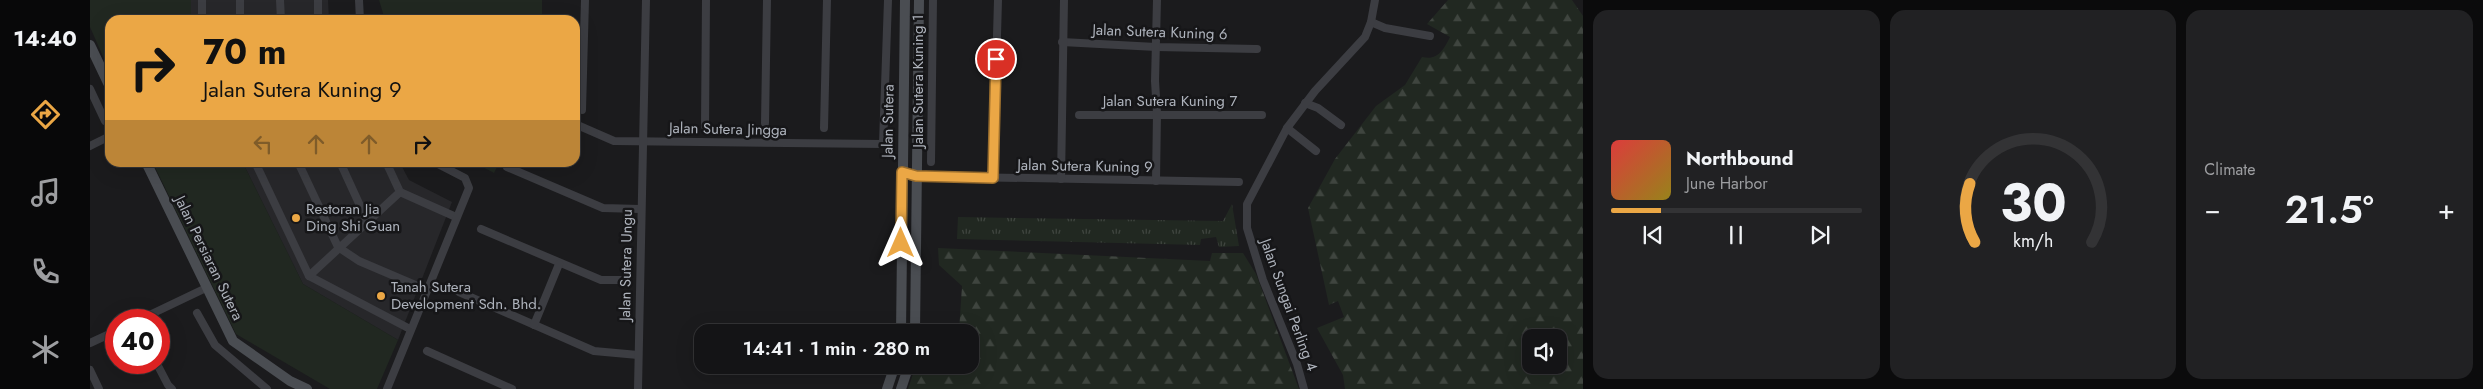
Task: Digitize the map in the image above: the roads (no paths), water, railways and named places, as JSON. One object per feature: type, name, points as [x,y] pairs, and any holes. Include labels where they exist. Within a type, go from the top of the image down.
[{"type":"street","points":[[202,0],[202,15]]},
{"type":"street","points":[[240,0],[240,15]]},
{"type":"street","points":[[280,0],[281,15]]},
{"type":"street","points":[[318,0],[318,15]]},
{"type":"street","points":[[358,0],[360,15]]},
{"type":"street","points":[[582,110],[585,0]]},
{"type":"street","name":"Jalan Sutera Ungu","points":[[638,389],[640,209],[646,0]]},
{"type":"street","points":[[706,0],[706,126]]},
{"type":"street","points":[[765,123],[767,0]]},
{"type":"street","points":[[824,128],[827,0]]},
{"type":"street","name":"Jalan Sutera Jingga","points":[[580,126],[614,141],[884,144],[888,0]]},
{"type":"street","name":"Jalan Sutera","points":[[901,324],[905,0]]},
{"type":"street","name":"Jalan Sutera","points":[[915,324],[919,0]]},
{"type":"street","name":"Jalan Sutera Kuning 1","points":[[931,162],[933,0]]},
{"type":"street","points":[[993,178],[998,0]]},
{"type":"street","points":[[1061,179],[1064,0]]},
{"type":"street","points":[[1156,181],[1157,113],[1155,81],[1157,0]]},
{"type":"street","name":"Jalan Sungai Perling 4","points":[[1304,389],[1297,364],[1263,280],[1247,228],[1247,204],[1286,128],[1305,103],[1358,46],[1364,37],[1371,22],[1375,0]]},
{"type":"street","points":[[1371,22],[1385,28],[1430,36]]},
{"type":"street","name":"Jalan Sutera Kuning 6","points":[[1062,42],[1156,47],[1257,49]]},
{"type":"street","points":[[90,45],[105,76]]},
{"type":"street","points":[[90,88],[105,121]]},
{"type":"street","points":[[1305,103],[1318,108],[1341,125]]},
{"type":"street","name":"Jalan Sutera Kuning 7","points":[[1079,115],[1157,113],[1262,115]]},
{"type":"street","points":[[1286,128],[1316,151]]},
{"type":"street","points":[[90,146],[105,138]]},
{"type":"street","name":"Jalan Persiaran Sutera","points":[[148,167],[233,341],[290,381],[307,389]]},
{"type":"street","points":[[257,167],[310,276],[410,329]]},
{"type":"street","points":[[300,167],[338,247],[359,261],[427,290]]},
{"type":"street","points":[[342,167],[368,223]]},
{"type":"street","points":[[388,167],[400,192],[456,217]]},
{"type":"street","points":[[387,389],[469,188],[465,178],[444,167]]},
{"type":"street","points":[[508,167],[603,208],[640,209]]},
{"type":"street","name":"Jalan Sutera Kuning 9","points":[[902,172],[916,176],[1238,182]]},
{"type":"street","points":[[310,276],[338,247],[368,223],[400,192]]},
{"type":"street","points":[[481,229],[559,264],[601,280],[624,280]]},
{"type":"street","points":[[534,324],[559,264]]},
{"type":"street","points":[[162,309],[206,288]]},
{"type":"street","points":[[460,292],[594,352],[638,355]]},
{"type":"street","points":[[198,313],[215,345],[267,389]]},
{"type":"street","points":[[90,343],[105,336]]},
{"type":"street","points":[[427,351],[512,389]]},
{"type":"street","points":[[90,370],[99,389]]},
{"type":"street","points":[[162,374],[172,389]]},
{"type":"street","points":[[887,389],[893,374]]},
{"type":"street","points":[[901,389],[906,374]]},
{"type":"place","name":"Restoran Jia Ding Shi Guan","points":[[296,218]]},
{"type":"place","name":"Tanah Sutera Development Sdn. Bhd.","points":[[381,296]]}]
